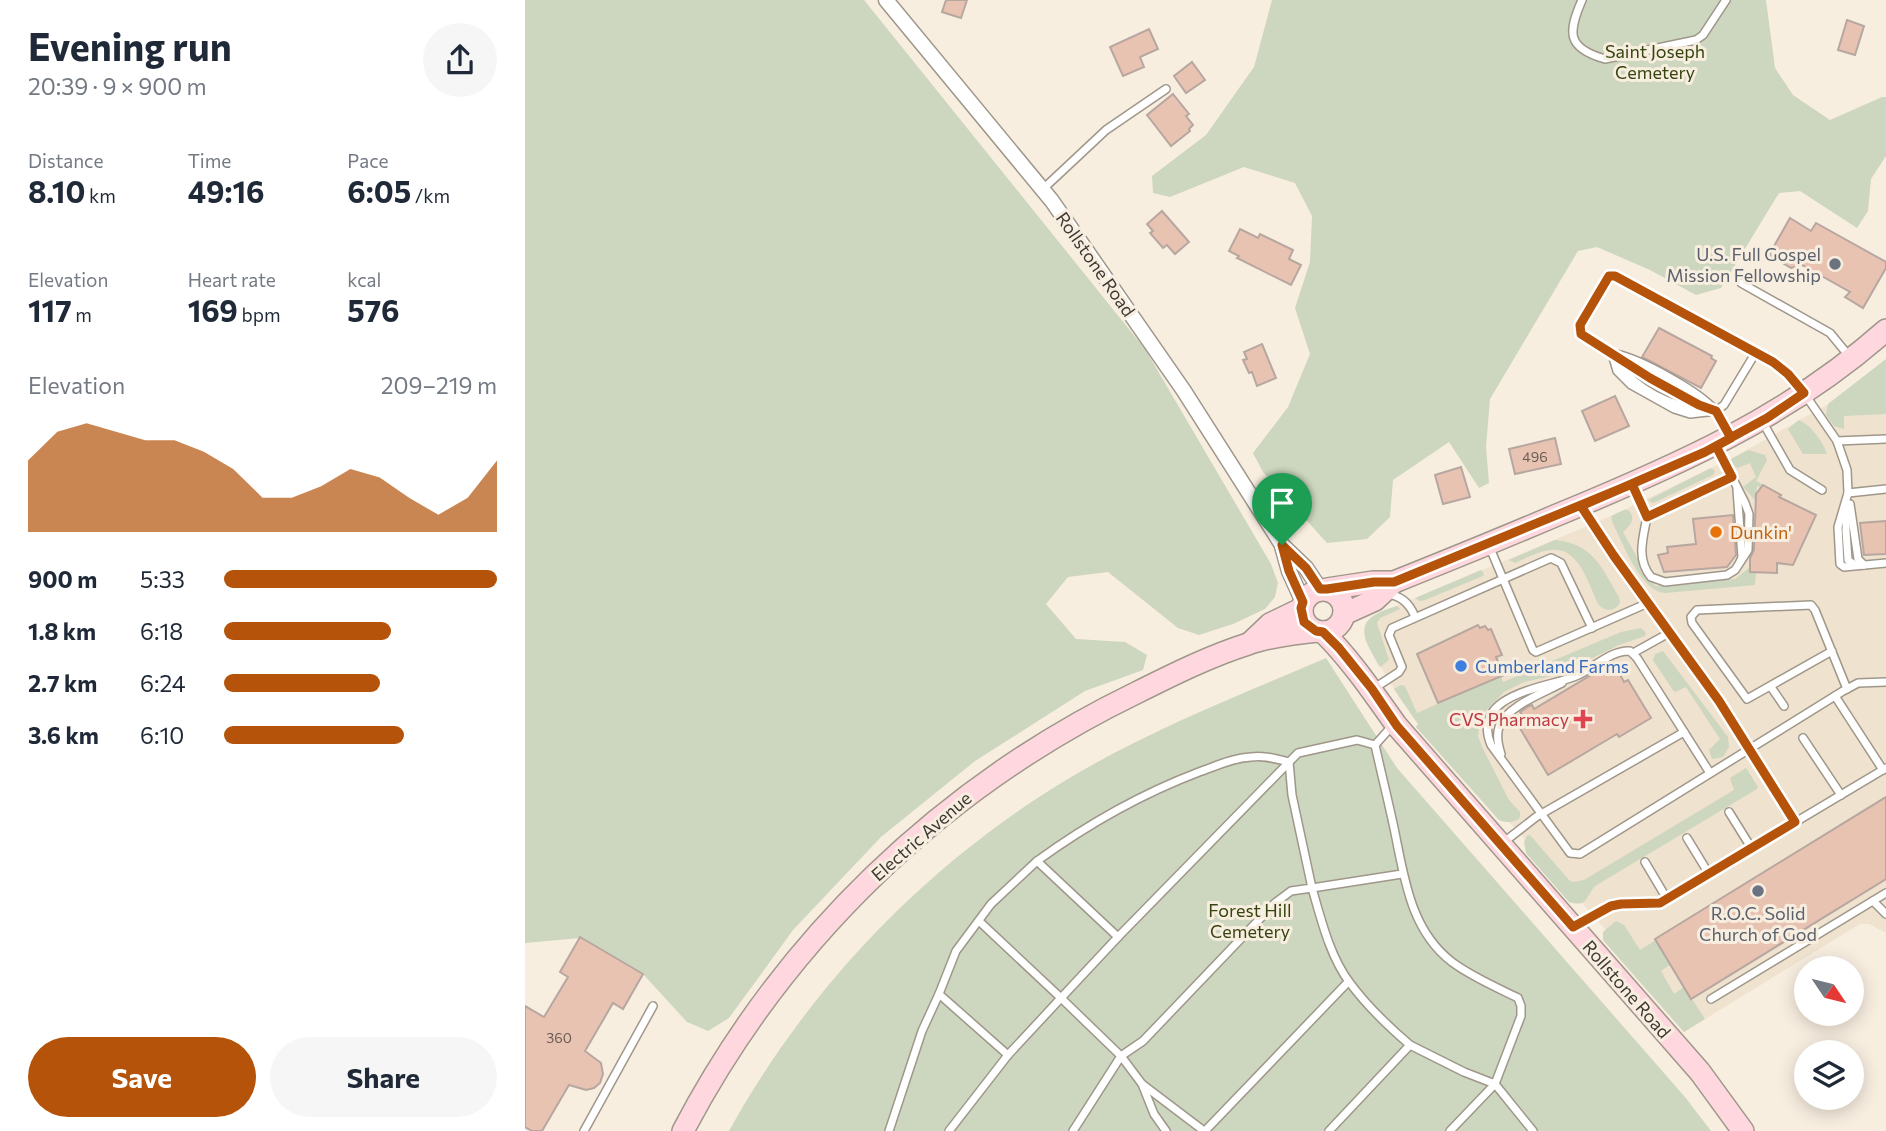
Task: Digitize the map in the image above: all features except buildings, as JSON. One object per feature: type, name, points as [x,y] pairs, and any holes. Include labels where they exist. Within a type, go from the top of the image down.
[{"type":"main road","name":"Electric Avenue","points":[[683,1131],[716,1072],[776,984],[838,912],[921,833],[1001,770],[1072,727],[1168,678],[1249,643],[1335,629],[1343,617],[1362,608],[1388,589],[1724,442],[1804,393],[1886,332]]},
{"type":"main road","name":"Electric Avenue","points":[[1249,643],[1270,624],[1313,597],[1374,582],[1388,589]]},
{"type":"main road","name":"Rollstone Road","points":[[1372,689],[1343,617],[1342,601],[1333,592],[1313,597],[1304,622],[1339,648],[1395,723],[1700,1072],[1743,1131]]},
{"type":"street","name":"Rollstone Road","points":[[886,0],[1043,189],[1184,391],[1282,545],[1306,568],[1313,597]]},
{"type":"street","name":"Rollstone Road","points":[[1282,545],[1289,571],[1313,597]]},
{"type":"lane","points":[[1582,0],[1571,33],[1577,44],[1593,55],[1605,59],[1696,40],[1703,35],[1726,0]]},
{"type":"lane","points":[[1043,189],[1106,130],[1167,89]]},
{"type":"lane","points":[[1632,484],[1647,517],[1641,547],[1643,561],[1646,571],[1658,581],[1727,575],[1746,555],[1749,545],[1749,512],[1732,477],[1716,411],[1696,394],[1639,362],[1611,354],[1583,336],[1579,328],[1606,278],[1611,276],[1781,367],[1804,393],[1837,441],[1847,470],[1848,493],[1861,565]]},
{"type":"lane","points":[[1741,283],[1830,333],[1851,359]]},
{"type":"lane","points":[[1611,354],[1628,376],[1673,403],[1716,411],[1729,400],[1756,352]]},
{"type":"lane","points":[[1762,421],[1790,470],[1822,489]]},
{"type":"lane","points":[[1837,441],[1886,439]]},
{"type":"lane","points":[[1647,517],[1732,477]]},
{"type":"lane","points":[[1848,493],[1886,489]]},
{"type":"lane","points":[[1848,493],[1838,527],[1839,561],[1844,567],[1886,562]]},
{"type":"lane","points":[[1581,506],[1719,701],[1795,822]]},
{"type":"lane","points":[[1489,544],[1536,652],[1648,603]]},
{"type":"lane","points":[[1372,689],[1399,672],[1402,667],[1389,635],[1390,629],[1551,558],[1556,558],[1561,563],[1592,628]]},
{"type":"lane","points":[[1388,589],[1390,594],[1400,597],[1410,605],[1415,617]]},
{"type":"lane","points":[[1832,651],[1751,699],[1745,697],[1692,624],[1691,617],[1695,611],[1807,604],[1815,610],[1832,651],[1847,688]]},
{"type":"lane","points":[[1633,653],[1669,633]]},
{"type":"lane","points":[[1502,760],[1497,735],[1504,716],[1625,650],[1633,653],[1710,773]]},
{"type":"lane","points":[[1576,676],[1520,691],[1504,701],[1490,720],[1489,738],[1541,814],[1570,853],[1576,855],[1847,688],[1865,682],[1886,682]]},
{"type":"lane","points":[[1771,687],[1784,705]]},
{"type":"lane","points":[[1573,927],[1611,906],[1653,905],[1667,899],[1884,769],[1835,696]]},
{"type":"lane","points":[[1375,745],[1395,723]]},
{"type":"lane","points":[[1500,845],[1541,814],[1684,732]]},
{"type":"lane","points":[[1803,738],[1841,795]]},
{"type":"lane","points":[[949,1131],[1008,1055],[1118,937],[1298,753],[1357,740],[1375,745]]},
{"type":"lane","points":[[1375,745],[1409,900],[1434,944],[1450,961],[1518,998],[1521,1006],[1521,1016],[1495,1084],[1450,1131]]},
{"type":"lane","points":[[889,1131],[922,1031],[957,951],[991,904],[1037,861],[1096,821],[1168,784],[1234,759],[1254,756],[1289,762]]},
{"type":"lane","points":[[1289,762],[1292,795],[1312,888],[1321,920],[1348,982],[1392,1030],[1410,1045],[1495,1084],[1533,1131]]},
{"type":"lane","points":[[1729,812],[1752,849]]},
{"type":"lane","points":[[1687,838],[1709,874]]},
{"type":"lane","points":[[1037,861],[1118,937]]},
{"type":"lane","points":[[1645,862],[1667,899]]},
{"type":"lane","points":[[1073,1131],[1121,1056],[1143,1041],[1275,903],[1291,891],[1402,874]]},
{"type":"lane","points":[[1711,999],[1886,893]]},
{"type":"lane","points":[[1873,901],[1886,914]]},
{"type":"lane","points":[[980,922],[1121,1056],[1142,1084],[1154,1114],[1166,1131]]},
{"type":"lane","points":[[1142,1084],[1204,1131],[1348,982]]},
{"type":"lane","points":[[939,994],[1008,1055]]},
{"type":"lane","points":[[584,1131],[653,1006]]},
{"type":"lane","points":[[1329,1131],[1410,1045]]},
{"type":"shaded area","points":[[1886,359],[1886,933],[1869,924],[1860,924],[1808,956],[1794,956],[1794,964],[1684,1032],[1603,940],[1605,929],[1582,903],[1569,902],[1526,853],[1525,839],[1509,822],[1499,820],[1416,727],[1418,724],[1365,641],[1365,627],[1375,615],[1611,516],[1736,456],[1837,399]]},
{"type":"green space","points":[[525,0],[864,0],[1145,349],[1271,564],[1278,583],[1275,597],[1265,609],[1233,624],[1199,635],[1178,628],[1108,572],[1068,577],[1046,604],[1076,639],[1125,642],[1147,655],[1143,670],[1085,691],[975,761],[881,837],[793,930],[729,1018],[708,1031],[687,1022],[643,974],[580,938],[525,943]]},
{"type":"green space","name":"Saint Joseph Cemetery","points":[[1272,0],[1766,0],[1775,68],[1793,95],[1830,120],[1886,97],[1886,156],[1871,179],[1868,211],[1857,228],[1800,191],[1779,193],[1721,288],[1696,295],[1650,270],[1597,247],[1578,251],[1490,399],[1486,447],[1489,483],[1479,488],[1449,442],[1393,480],[1390,517],[1367,539],[1327,543],[1263,472],[1253,453],[1288,407],[1310,354],[1295,308],[1310,262],[1312,216],[1295,183],[1244,167],[1170,197],[1153,193],[1152,176],[1206,135],[1254,67]]},
{"type":"green space","points":[[1886,359],[1886,414],[1844,416],[1844,429],[1834,426],[1826,415],[1828,404]]},
{"type":"green space","points":[[1799,420],[1816,434],[1827,454],[1803,454],[1788,429]]},
{"type":"green space","points":[[1748,450],[1765,455],[1767,460],[1756,481],[1763,485],[1761,488],[1757,486],[1756,501],[1743,487],[1756,477],[1750,463],[1737,468],[1731,464],[1731,459]]},
{"type":"green space","points":[[1711,468],[1715,471],[1713,475],[1653,503],[1648,500]]},
{"type":"green space","points":[[1624,510],[1631,513],[1632,519],[1623,532],[1649,579],[1656,586],[1735,579],[1750,567],[1756,572],[1755,585],[1665,593],[1656,591],[1641,576],[1613,524],[1611,516]]},
{"type":"green space","points":[[1555,540],[1579,546],[1595,559],[1619,597],[1618,606],[1609,610],[1598,604],[1582,568],[1569,554],[1561,550],[1542,552],[1515,563],[1509,560]]},
{"type":"green space","points":[[1481,570],[1483,576],[1425,600],[1415,598]]},
{"type":"green space","points":[[1397,606],[1400,609],[1380,618],[1377,623],[1389,660],[1380,667],[1368,645],[1365,629],[1373,616]]},
{"type":"green space","points":[[1641,628],[1646,633],[1645,636],[1619,645],[1560,674],[1524,682],[1504,692],[1481,716],[1478,736],[1482,747],[1509,800],[1520,812],[1520,817],[1513,821],[1499,820],[1416,727],[1418,724],[1394,689],[1405,686],[1417,713],[1501,676],[1503,682],[1621,632]]},
{"type":"green space","points":[[1663,651],[1728,737],[1729,747],[1723,757],[1712,759],[1709,750],[1720,739],[1686,687],[1675,692],[1653,660],[1655,654]]},
{"type":"green space","name":"Forest Hill Cemetery","points":[[1326,658],[1397,768],[1685,1097],[1711,1131],[729,1131],[762,1076],[839,973],[882,926],[929,881],[978,840],[1030,803],[1114,753],[1204,710]]},
{"type":"green space","points":[[1746,768],[1757,789],[1595,886],[1583,902],[1569,902],[1526,853],[1524,842],[1530,835],[1569,880],[1584,880],[1734,790],[1730,778]]},
{"type":"green space","points":[[1616,921],[1624,925],[1640,950],[1656,940],[1671,964],[1661,971],[1674,994],[1684,987],[1705,1019],[1684,1032],[1603,940],[1603,932]]},
{"type":"place","name":"U.S. Full Gospel Mission Fellowship","points":[[1835,264]]},
{"type":"place","name":"Dunkin'","points":[[1716,532]]},
{"type":"place","name":"Cumberland Farms","points":[[1461,666]]},
{"type":"place","name":"CVS Pharmacy","points":[[1583,719]]},
{"type":"place","name":"R.O.C. Solid Church of God","points":[[1758,891]]},
{"type":"route","points":[[1282,545],[1289,571],[1303,602],[1301,608],[1304,622],[1310,628],[1323,632],[1339,648],[1397,726],[1573,927],[1611,906],[1660,903],[1795,822],[1719,701],[1581,506],[1731,438],[1716,411],[1699,405],[1632,368],[1581,334],[1580,325],[1606,278],[1615,276],[1773,362],[1781,367],[1804,393],[1767,418],[1762,421],[1732,437],[1731,438],[1716,446],[1732,477],[1647,517],[1632,484],[1581,506],[1394,582],[1320,589],[1306,568],[1282,545]]}]
